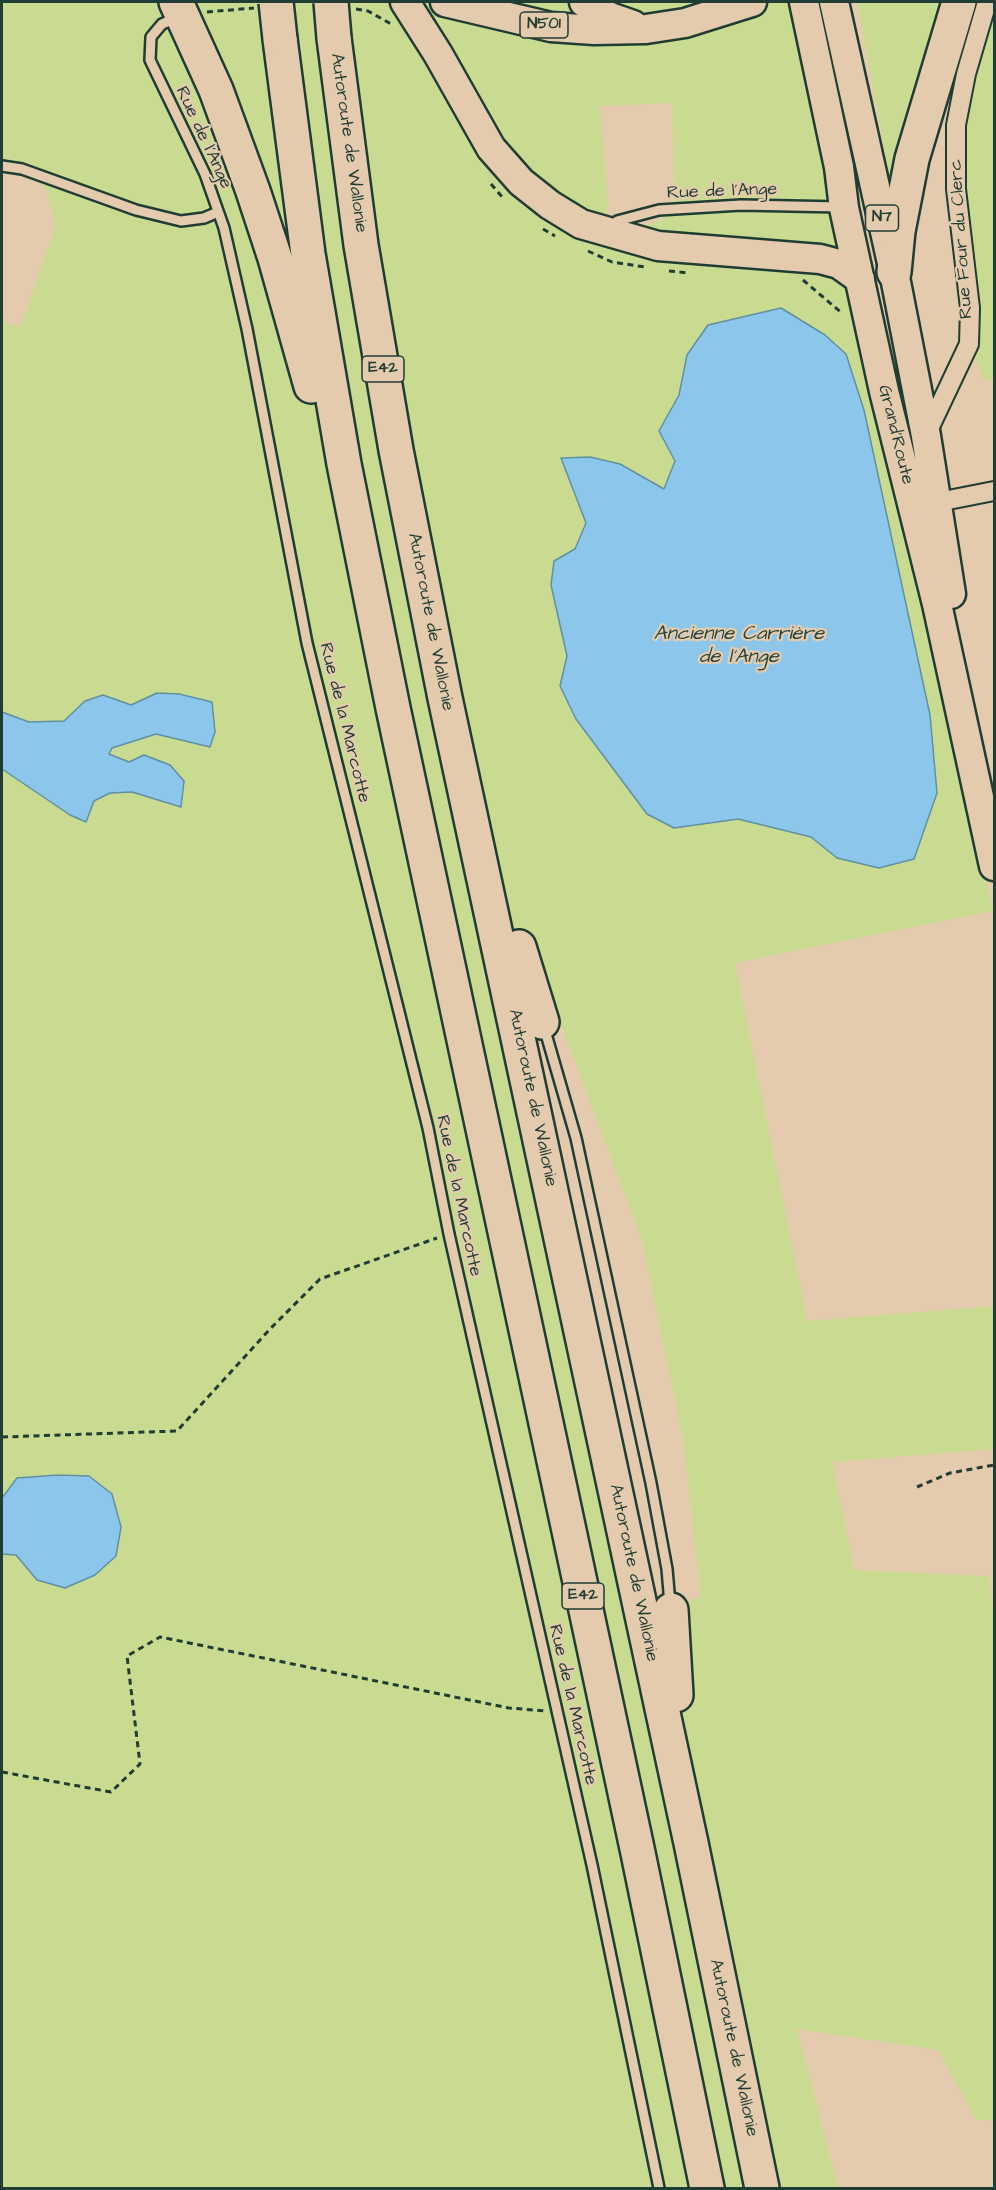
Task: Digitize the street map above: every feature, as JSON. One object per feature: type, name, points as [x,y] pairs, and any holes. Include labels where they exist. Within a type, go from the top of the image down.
[{"type":"highway","name":"E42","points":[[276,2],[308,254],[344,464],[393,708],[638,1853],[707,2188]]},
{"type":"highway","name":"Autoroute de Wallonie","points":[[331,2],[361,244],[396,450],[445,698],[691,1843],[762,2188]]},
{"type":"highway","points":[[894,272],[898,231],[912,159],[959,2]]},
{"type":"highway","points":[[180,8],[216,90],[257,202],[295,324],[322,429],[344,464]]},
{"type":"highway","points":[[470,810],[500,887],[542,1022]]},
{"type":"highway","points":[[671,1610],[676,1706],[691,1843]]},
{"type":"main road","points":[[405,2],[438,54],[491,148],[521,182],[550,205],[581,224],[612,235],[658,246],[820,259],[839,264],[860,279]]},
{"type":"main road","name":"N501","points":[[445,2],[551,27],[594,30],[646,29],[685,24],[752,2]]},
{"type":"main road","points":[[584,2],[610,17],[646,29]]},
{"type":"main road","name":"Grand'Route","points":[[834,2],[894,272],[926,436],[925,505],[994,866]]},
{"type":"main road","name":"Grand'Route","points":[[805,5],[839,167],[844,208],[884,391],[925,505],[994,802]]},
{"type":"main road","points":[[820,259],[852,244],[871,221],[877,197]]},
{"type":"street","name":"Rue Four du Clerc","points":[[926,436],[969,344],[969,308],[956,189],[956,125],[966,74],[987,2]]},
{"type":"street","points":[[925,505],[994,492]]},
{"type":"lane","name":"Rue de l'Ange","points":[[2,166],[22,169],[136,210],[182,221],[204,218],[218,212],[205,174],[150,60],[151,37],[180,8]]},
{"type":"lane","name":"Rue de l'Ange","points":[[612,235],[617,221],[659,210],[741,205],[844,208]]},
{"type":"lane","name":"Rue de la Marcotte","points":[[218,212],[247,329],[307,643],[428,1128],[449,1234],[592,1865],[659,2188]]},
{"type":"lane","points":[[542,1022],[581,1161],[651,1483],[667,1569],[671,1610]]},
{"type":"path","points":[[2,1437],[177,1431],[270,1329],[320,1279],[449,1234]]},
{"type":"path","points":[[917,1487],[950,1473],[994,1465]]},
{"type":"path","points":[[2,1772],[111,1792],[140,1764],[127,1656],[160,1637],[508,1708],[556,1711]]},
{"type":"green space","points":[[2,2],[354,2],[367,5],[367,2],[790,2],[927,595],[993,911],[735,963],[807,1321],[994,1306],[994,1449],[832,1462],[854,1570],[989,1576],[994,1625],[994,2121],[976,2119],[938,2050],[797,2029],[838,2188],[2,2188],[2,1554],[16,1555],[38,1580],[17,1478],[2,1498],[2,769],[70,815],[86,822],[94,801],[110,793],[132,792],[181,807],[129,762],[109,754],[112,748],[156,734],[210,747],[215,732],[212,702],[179,694],[157,693],[131,705],[103,695],[85,701],[64,721],[29,722],[2,712],[2,314],[6,324],[21,326],[56,225],[40,171],[2,160]],"holes":[[[672,103],[675,213],[627,234],[604,225],[608,207],[600,106]],[[687,355],[837,858],[811,837],[738,819],[674,828],[606,758],[576,719],[560,686],[567,656],[551,585],[554,561],[575,549],[586,523],[562,458],[620,464],[664,489],[675,461],[659,431],[679,395]],[[559,1019],[642,1240],[683,1438],[701,1596],[660,1614],[532,1025]]]},
{"type":"green space","points":[[857,2],[950,2],[893,194]]},
{"type":"green space","points":[[994,2],[994,379],[985,381],[969,344],[956,125]]},
{"type":"water","name":"Ancienne Carrière de l'Ange","points":[[781,308],[825,335],[846,354],[864,410],[930,715],[937,793],[914,859],[879,868],[837,858],[811,837],[738,819],[674,828],[647,814],[576,719],[560,686],[567,656],[551,585],[554,561],[575,549],[586,523],[561,458],[590,457],[620,464],[664,489],[675,461],[659,431],[679,395],[687,355],[708,325]]},
{"type":"water","points":[[157,693],[179,694],[212,702],[215,732],[210,747],[156,734],[112,748],[109,754],[129,762],[144,755],[170,765],[184,781],[181,807],[132,792],[110,793],[94,801],[86,822],[70,815],[2,769],[2,712],[29,722],[64,721],[85,701],[103,695],[131,705]]},
{"type":"water","points":[[58,1475],[89,1476],[112,1494],[121,1527],[116,1556],[95,1575],[65,1588],[37,1580],[16,1555],[2,1554],[2,1498],[17,1478]]}]
